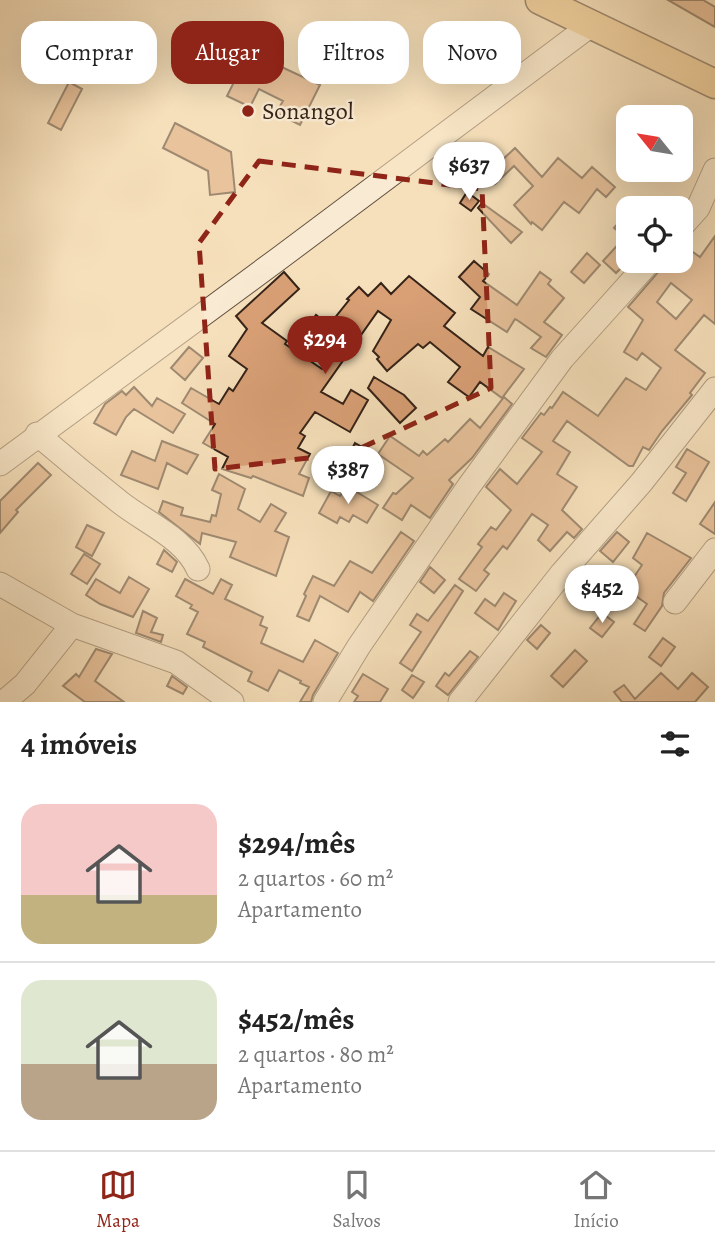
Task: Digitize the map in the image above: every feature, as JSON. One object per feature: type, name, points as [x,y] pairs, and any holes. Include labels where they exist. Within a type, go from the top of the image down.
[{"type":"main road","points":[[540,0],[715,84]]},
{"type":"street","points":[[0,464],[591,25]]},
{"type":"street","points":[[706,213],[715,170]]},
{"type":"street","points":[[325,702],[359,646],[562,359],[639,273]]},
{"type":"street","points":[[460,702],[562,573],[641,483],[715,389]]},
{"type":"street","points":[[37,435],[124,505],[182,545],[192,555],[198,569]]},
{"type":"street","points":[[675,602],[715,550]]},
{"type":"street","points":[[0,584],[72,625],[176,662],[232,702]]},
{"type":"street","points":[[4,702],[25,684],[72,625]]},
{"type":"highlighted area","points":[[259,161],[482,189],[491,388],[350,453],[215,469],[199,243]]},
{"type":"building","points":[[668,0],[703,0],[715,7],[715,27]]},
{"type":"building","points":[[284,68],[298,75],[298,84],[320,85],[300,125],[276,113],[283,101],[259,89],[250,107],[227,96],[233,84],[284,84]]},
{"type":"building","points":[[68,84],[82,89],[61,130],[48,123]]},
{"type":"building","points":[[175,123],[231,152],[235,192],[210,195],[208,171],[163,148]]},
{"type":"building","points":[[515,148],[542,177],[558,158],[582,178],[592,167],[615,187],[606,197],[597,189],[579,213],[564,202],[542,230],[532,222],[531,224],[514,205],[533,186],[514,166],[495,184],[484,171],[497,159],[500,162]]},
{"type":"building","points":[[467,192],[479,201],[471,211],[460,203]]},
{"type":"building","points":[[482,203],[522,232],[511,243],[478,208]]},
{"type":"building","points":[[715,236],[715,324],[704,315],[675,350],[705,373],[690,393],[692,395],[649,450],[643,447],[633,466],[629,466],[567,421],[553,441],[570,452],[557,474],[577,487],[562,510],[582,529],[574,538],[567,532],[550,551],[538,540],[548,525],[532,514],[507,549],[503,546],[484,570],[489,574],[476,591],[459,579],[482,547],[478,544],[491,527],[496,530],[511,510],[486,487],[500,469],[517,484],[542,452],[522,438],[541,413],[544,415],[552,408],[563,392],[598,416],[626,378],[646,390],[661,368],[642,353],[637,360],[624,352],[643,320],[628,307],[657,273],[693,273],[693,252],[700,257]],"holes":[[[671,283],[692,300],[676,319],[657,302]]]},
{"type":"building","points":[[616,247],[616,273],[603,261]]},
{"type":"building","points":[[587,253],[600,265],[584,283],[571,272]]},
{"type":"building","points":[[474,261],[489,274],[483,281],[517,305],[540,272],[551,280],[548,284],[564,298],[544,322],[562,335],[546,357],[531,348],[541,337],[517,320],[515,319],[507,332],[471,309],[480,297],[459,277]]},
{"type":"building","points":[[284,272],[299,289],[262,323],[287,341],[285,344],[322,369],[338,348],[308,326],[316,315],[329,325],[359,287],[368,296],[381,283],[391,294],[409,276],[455,313],[444,326],[483,356],[488,347],[524,369],[502,398],[480,382],[469,397],[448,382],[460,367],[430,342],[423,348],[418,344],[387,371],[373,351],[391,320],[378,311],[321,392],[343,404],[351,390],[368,400],[350,432],[315,412],[300,433],[305,436],[298,448],[310,454],[299,474],[309,478],[303,496],[253,476],[251,478],[222,469],[228,457],[203,443],[215,424],[182,403],[191,388],[219,404],[229,388],[233,391],[247,369],[229,356],[247,329],[236,316]]},
{"type":"building","points":[[189,347],[203,358],[185,380],[171,368]]},
{"type":"building","points":[[374,377],[404,395],[416,408],[400,423],[368,388]]},
{"type":"building","points":[[134,387],[152,406],[157,398],[185,414],[173,433],[134,409],[116,435],[94,423],[105,404],[122,391],[126,395]]},
{"type":"building","points":[[504,397],[512,404],[472,458],[449,480],[453,484],[430,518],[411,505],[402,520],[383,508],[393,493],[396,494],[413,478],[378,454],[390,436],[419,456],[423,451],[427,455],[445,439],[448,442],[470,419],[480,428]]},
{"type":"building","points":[[162,441],[198,455],[187,474],[167,463],[158,489],[121,475],[132,451],[155,461]]},
{"type":"building","points":[[355,443],[380,457],[373,469],[349,455]]},
{"type":"building","points":[[687,449],[709,462],[686,501],[673,493],[686,473],[676,467]]},
{"type":"building","points":[[38,463],[51,475],[16,510],[18,512],[0,533],[0,501]]},
{"type":"building","points":[[219,474],[245,489],[238,509],[260,522],[271,504],[286,513],[275,531],[289,537],[276,576],[230,557],[236,542],[202,533],[200,544],[159,512],[163,501],[183,508],[181,515],[210,522],[212,515],[216,516],[221,494],[212,490]]},
{"type":"building","points":[[347,486],[378,505],[367,523],[353,515],[349,522],[340,517],[337,523],[319,513],[331,491],[340,496]]},
{"type":"building","points":[[715,502],[715,534],[700,524]]},
{"type":"building","points":[[87,525],[104,533],[92,556],[76,547]]},
{"type":"building","points":[[401,532],[414,541],[373,601],[360,592],[348,612],[320,596],[309,621],[297,616],[313,576],[334,586],[350,561],[372,573]]},
{"type":"building","points":[[617,532],[629,542],[613,562],[600,551]]},
{"type":"building","points":[[647,533],[691,558],[664,593],[662,606],[645,631],[634,624],[647,604],[626,589],[642,565],[633,558]]},
{"type":"building","points":[[164,550],[177,562],[172,572],[157,564]]},
{"type":"building","points":[[84,554],[100,564],[87,584],[71,574]]},
{"type":"building","points":[[430,567],[445,580],[434,593],[420,582]]},
{"type":"building","points":[[129,577],[149,589],[133,617],[100,604],[86,595],[96,579],[120,593]]},
{"type":"building","points":[[185,579],[213,594],[221,579],[232,585],[225,599],[263,617],[260,625],[267,628],[261,643],[303,662],[315,640],[338,653],[311,702],[300,702],[309,687],[300,683],[301,681],[279,670],[268,691],[248,681],[252,672],[203,647],[205,642],[187,634],[198,612],[190,608],[192,605],[176,596]]},
{"type":"building","points":[[455,585],[463,591],[412,671],[400,663],[421,632],[410,625],[417,614],[428,621]]},
{"type":"building","points":[[504,593],[516,601],[498,630],[475,613],[485,599],[495,606]]},
{"type":"building","points":[[143,611],[157,618],[151,632],[163,635],[161,642],[136,633]]},
{"type":"building","points":[[602,613],[614,622],[602,637],[590,628]]},
{"type":"building","points":[[541,625],[550,633],[537,649],[527,640]]},
{"type":"building","points":[[663,638],[675,647],[661,666],[649,657]]},
{"type":"building","points":[[96,649],[112,654],[95,681],[124,702],[85,702],[63,686],[76,674],[79,677]]},
{"type":"building","points":[[575,650],[587,661],[563,687],[551,676]]},
{"type":"building","points":[[470,651],[478,657],[448,695],[436,686],[445,673],[449,676]]},
{"type":"building","points":[[661,673],[678,689],[692,673],[708,687],[695,702],[622,702],[614,692],[624,685],[635,699]]},
{"type":"building","points":[[363,674],[388,689],[380,702],[354,702],[358,696],[352,692]]},
{"type":"building","points":[[412,675],[424,682],[413,698],[402,690]]},
{"type":"building","points":[[172,676],[187,687],[183,694],[167,686]]},
{"type":"place","name":"Sonangol","points":[[248,111]]}]
